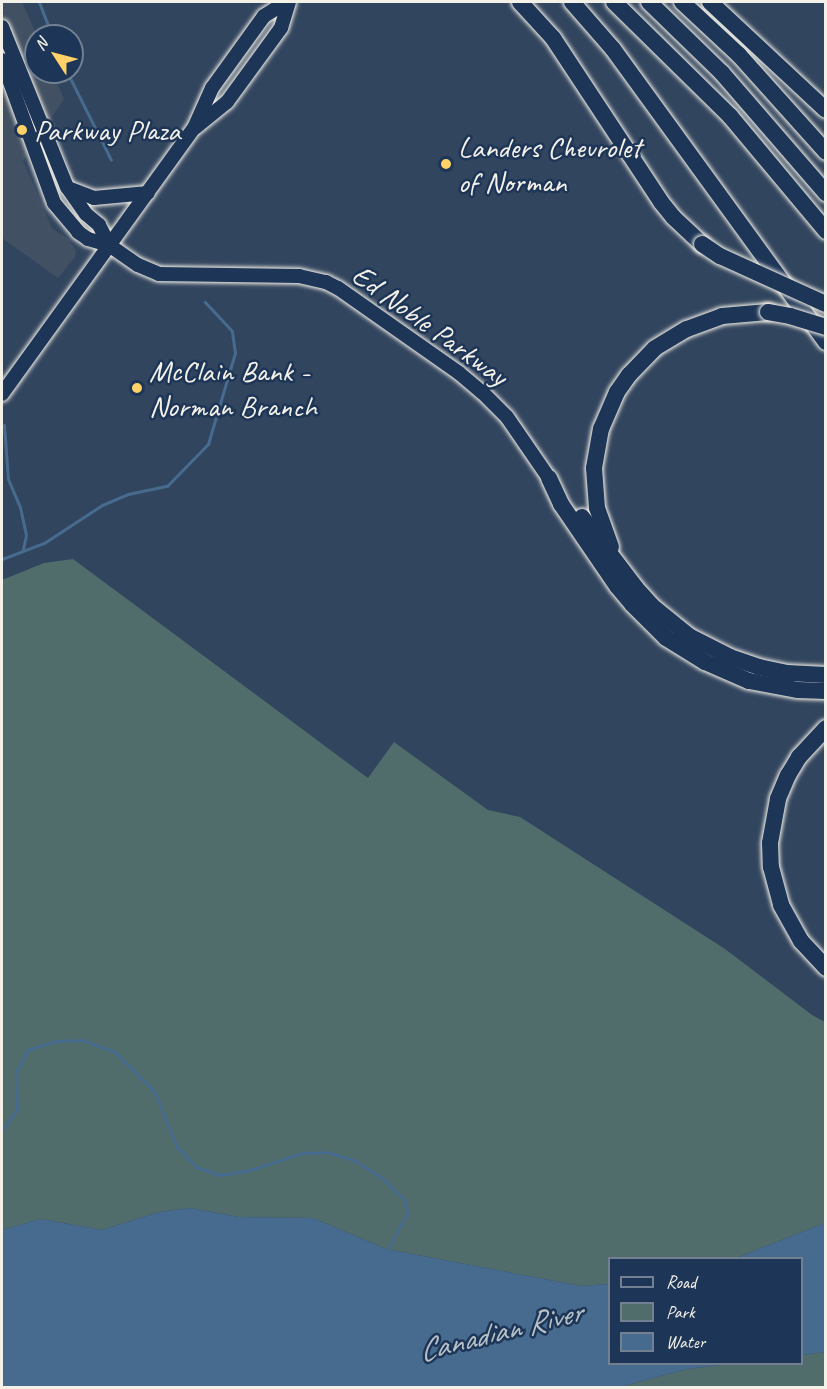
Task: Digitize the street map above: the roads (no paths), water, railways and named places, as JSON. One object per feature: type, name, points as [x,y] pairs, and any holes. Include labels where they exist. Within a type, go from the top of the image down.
[{"type":"highway","points":[[520,2],[553,38],[673,217],[702,244],[720,256],[825,304]]},
{"type":"highway","points":[[572,2],[613,49],[825,342]]},
{"type":"highway","points":[[614,2],[730,116],[825,231]]},
{"type":"highway","points":[[649,2],[722,74],[825,193]]},
{"type":"highway","points":[[682,2],[739,55],[825,152]]},
{"type":"highway","points":[[711,2],[825,110]]},
{"type":"highway","points":[[615,559],[597,508],[594,468],[601,429],[618,392],[629,375],[655,348],[687,329],[722,316],[768,312],[798,318],[825,327]]},
{"type":"highway","points":[[549,478],[569,498],[652,606],[689,636],[730,657],[759,667],[787,673],[825,675]]},
{"type":"highway","points":[[549,478],[561,504],[617,586],[666,638],[705,662],[748,681],[825,691]]},
{"type":"highway","points":[[825,728],[799,757],[788,775],[778,799],[770,843],[774,886],[785,915],[801,941],[825,968]]},
{"type":"main road","points":[[2,394],[194,128],[212,88],[264,16],[287,2]]},
{"type":"main road","points":[[194,128],[227,102],[234,93],[281,28],[287,2]]},
{"type":"main road","name":"Ed Noble Parkway","points":[[2,27],[67,187],[86,214],[99,225],[110,245]]},
{"type":"main road","name":"Ed Noble Parkway","points":[[2,60],[59,212],[88,239],[110,245],[138,265],[159,274],[299,276],[326,282],[338,288],[459,373],[482,392],[507,417],[549,478]]},
{"type":"main road","points":[[67,187],[94,198],[148,193]]},
{"type":"water","name":"Canadian River","points":[[190,1208],[239,1217],[313,1218],[386,1249],[581,1286],[608,1284],[608,1365],[721,1365],[687,1369],[616,1388],[2,1387],[2,1230],[41,1219],[102,1230],[159,1212]]},
{"type":"water","points":[[825,1223],[825,1352],[803,1355],[803,1257],[739,1257]]},
{"type":"waterway","points":[[39,2],[47,24]]},
{"type":"waterway","points":[[73,84],[111,160]]},
{"type":"waterway","points":[[2,559],[44,543],[102,505],[128,494],[167,486],[208,444],[235,353],[232,331],[205,302]]},
{"type":"waterway","points":[[4,425],[8,479],[20,507],[26,535],[23,549]]},
{"type":"waterway","points":[[2,1131],[17,1109],[16,1073],[27,1050],[56,1041],[82,1040],[115,1052],[154,1091],[177,1147],[196,1167],[220,1175],[250,1170],[302,1153],[327,1152],[354,1160],[381,1177],[404,1199],[407,1213],[386,1253]]},
{"type":"place","name":"Parkway Plaza","points":[[22,130]]},
{"type":"place","name":"Landers Chevrolet of Norman","points":[[446,164]]},
{"type":"place","name":"McClain Bank - Norman Branch","points":[[137,388]]}]
